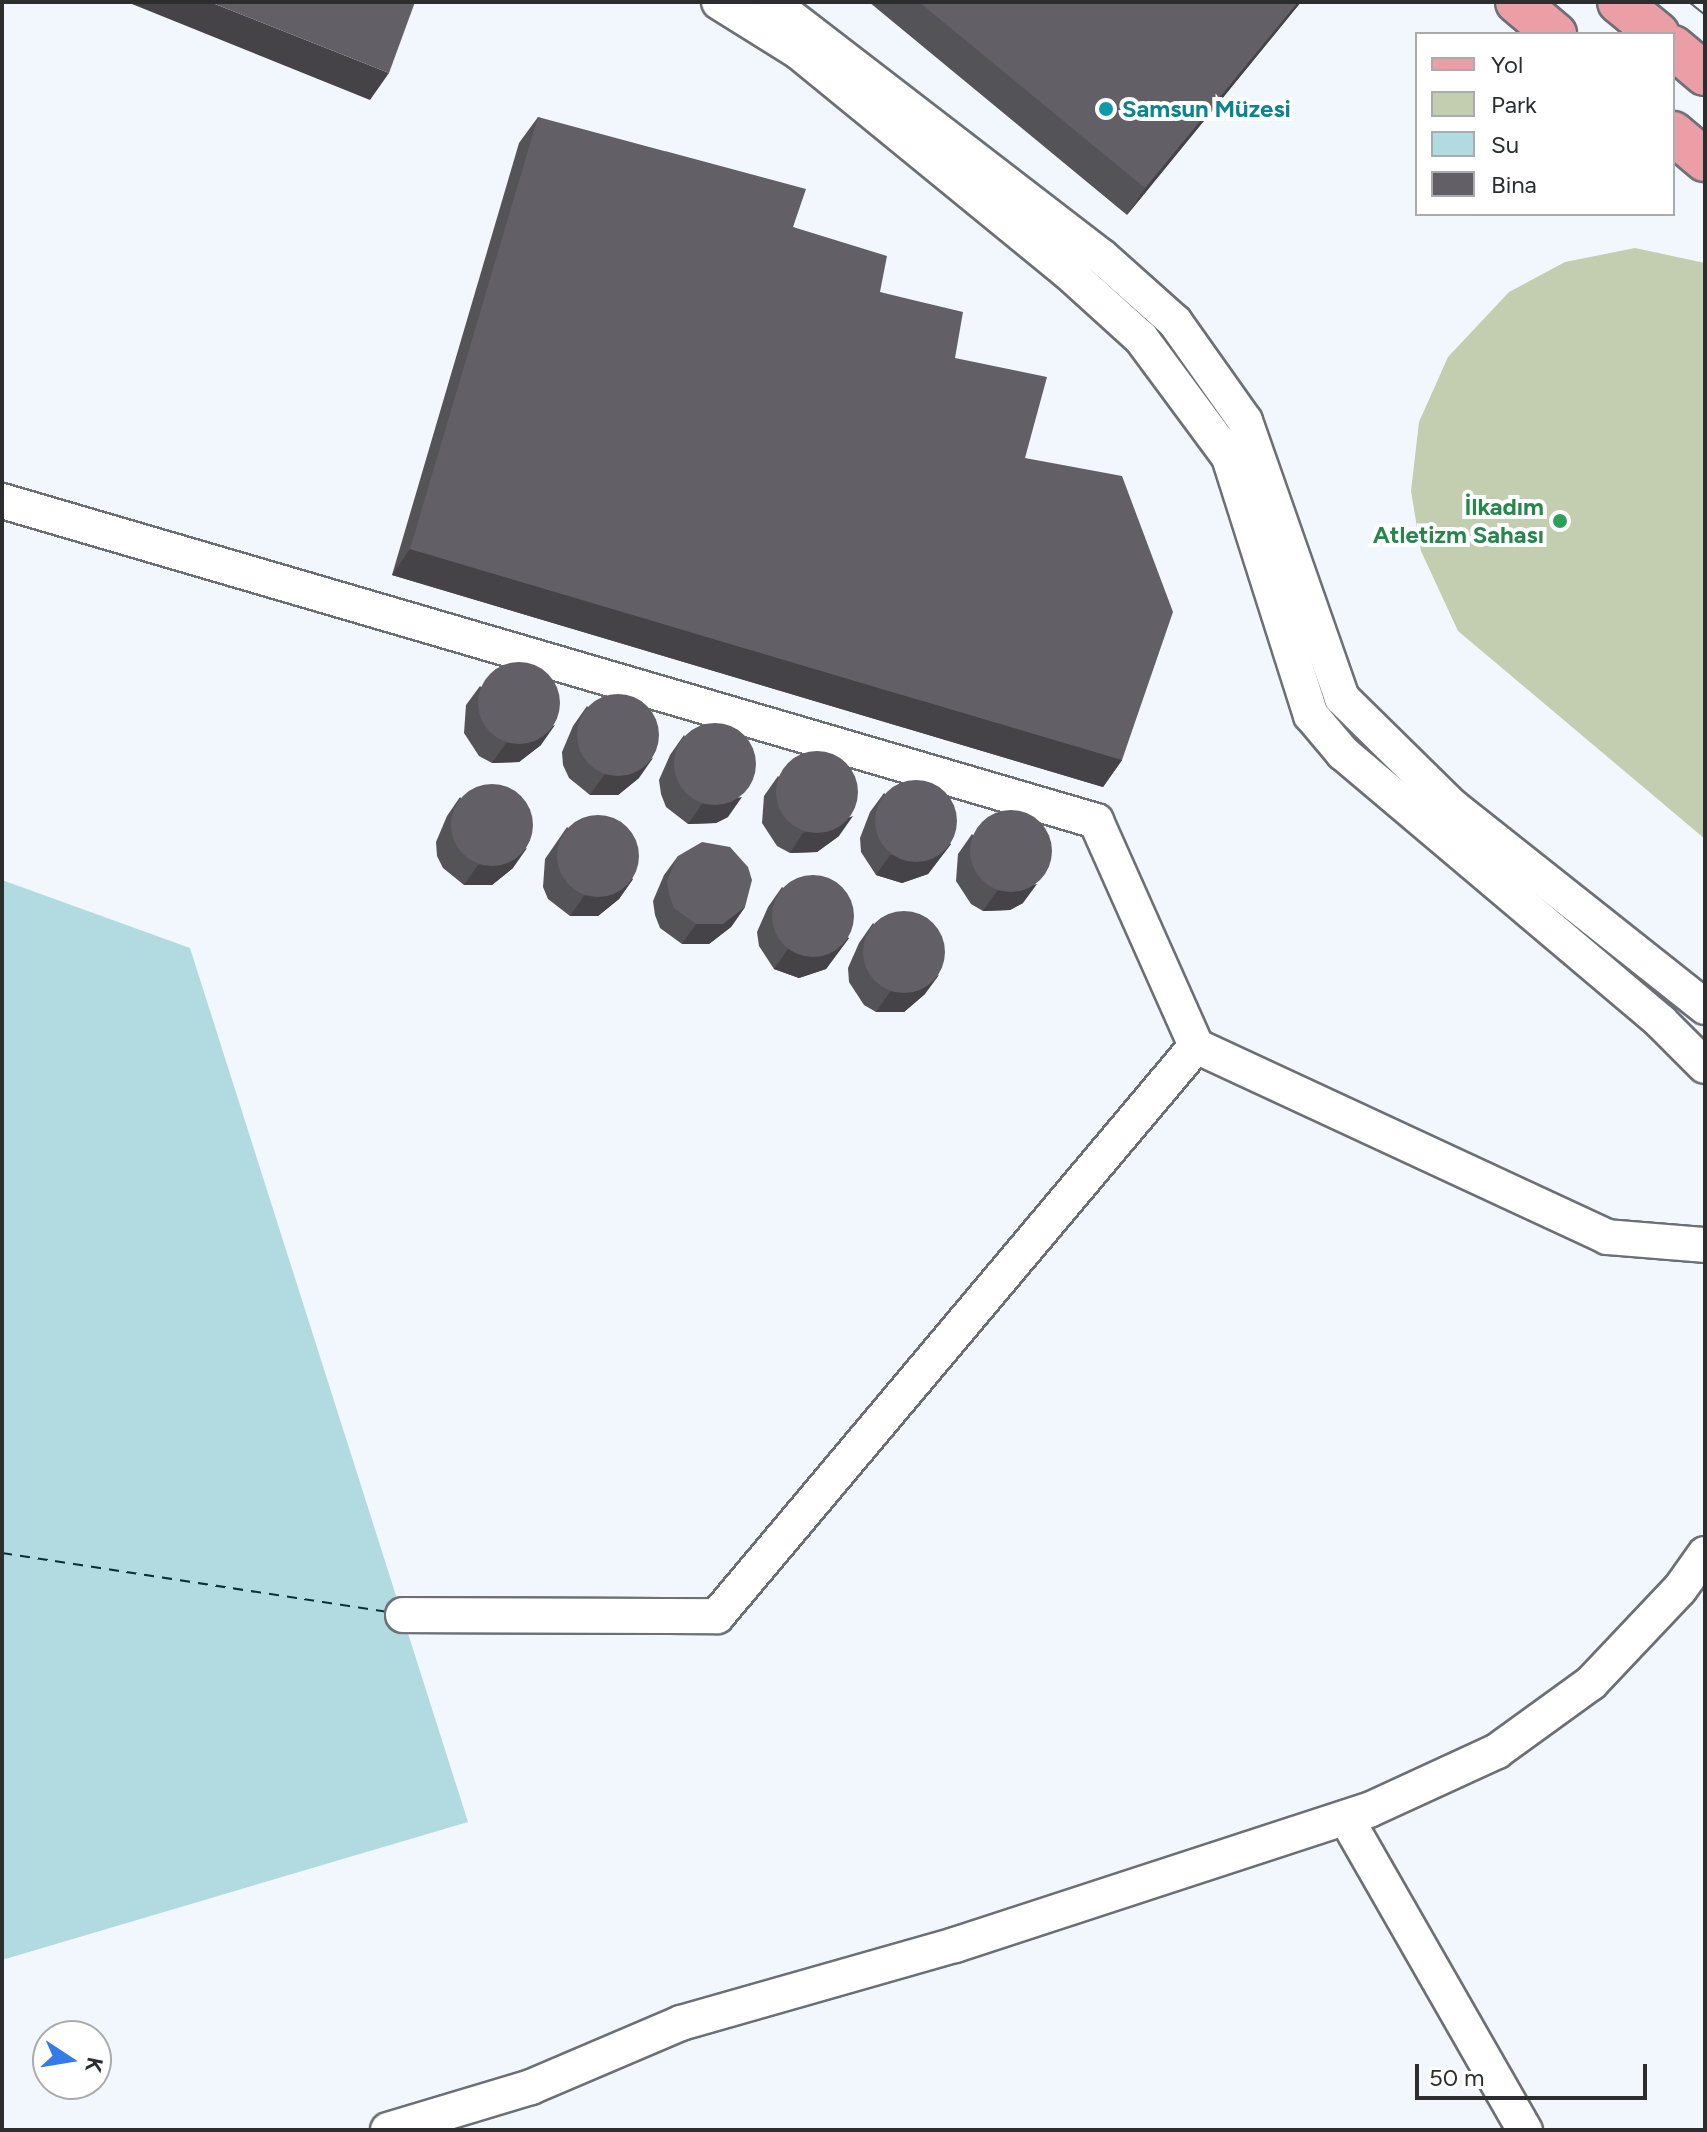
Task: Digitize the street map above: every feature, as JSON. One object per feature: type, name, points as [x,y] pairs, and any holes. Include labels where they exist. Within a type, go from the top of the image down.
[{"type":"main road","points":[[1517,2],[1553,32]]},
{"type":"main road","points":[[1619,2],[1656,32]]},
{"type":"main road","points":[[1675,49],[1705,74]]},
{"type":"main road","points":[[1675,135],[1705,160]]},
{"type":"street","points":[[719,2],[799,52],[1067,271],[1141,338],[1229,457],[1311,715],[1343,753],[1661,1022],[1705,1066]]},
{"type":"street","points":[[771,2],[1101,256],[1175,322],[1245,421],[1342,698],[1453,807],[1705,1007]]},
{"type":"street","points":[[2,501],[1096,821],[1196,1046],[1607,1237],[1705,1245]]},
{"type":"street","points":[[403,1615],[717,1616],[1196,1046]]},
{"type":"street","points":[[388,2130],[531,2087],[681,2023],[955,1945],[1346,1818],[1497,1751],[1591,1683],[1680,1589],[1705,1554]]},
{"type":"street","points":[[1346,1818],[1525,2130]]},
{"type":"green space","name":"İlkadım Atletizm Sahası","points":[[1635,248],[1705,263],[1705,839],[1458,631],[1421,551],[1411,491],[1419,422],[1448,357],[1509,292],[1565,262]]},
{"type":"water","points":[[2,880],[190,948],[468,1822],[2,1960]]},
{"type":"building","points":[[210,2],[415,2],[389,73]]},
{"type":"building","name":"Samsun Müzesi","points":[[919,2],[1298,2],[1145,188]]},
{"type":"building","points":[[538,117],[806,189],[793,227],[887,256],[880,292],[963,312],[955,358],[1047,377],[1025,458],[1122,476],[1173,612],[1122,760],[410,549]]},
{"type":"building","points":[[519,662],[535,665],[548,674],[557,687],[560,703],[557,719],[548,732],[535,741],[519,744],[503,741],[490,732],[481,719],[478,703],[481,687],[490,674],[503,665]]},
{"type":"building","points":[[618,694],[634,697],[647,706],[656,719],[659,735],[656,751],[647,764],[634,773],[618,776],[602,773],[589,764],[580,751],[577,735],[580,719],[589,706],[602,697]]},
{"type":"building","points":[[715,723],[731,726],[744,735],[753,748],[756,764],[753,780],[744,793],[731,802],[715,805],[699,802],[686,793],[677,780],[674,764],[677,748],[686,735],[699,726]]},
{"type":"building","points":[[817,751],[833,754],[846,763],[855,776],[858,792],[855,808],[846,821],[833,830],[817,833],[801,830],[788,821],[779,808],[776,792],[779,776],[788,763],[801,754]]},
{"type":"building","points":[[916,780],[932,783],[945,792],[954,805],[957,821],[954,837],[945,850],[932,859],[916,862],[900,859],[887,850],[878,837],[875,821],[878,805],[887,792],[900,783]]},
{"type":"building","points":[[492,784],[508,787],[521,796],[530,809],[533,825],[530,841],[521,854],[508,863],[492,866],[476,863],[463,854],[454,841],[451,825],[454,809],[463,796],[476,787]]},
{"type":"building","points":[[1011,810],[1027,813],[1040,822],[1049,835],[1052,851],[1049,867],[1040,880],[1027,889],[1011,892],[995,889],[982,880],[973,867],[970,851],[973,835],[982,822],[995,813]]},
{"type":"building","points":[[598,815],[614,818],[627,827],[636,840],[639,856],[636,872],[627,885],[614,894],[598,897],[582,894],[569,885],[560,872],[557,856],[560,840],[569,827],[582,818]]},
{"type":"building","points":[[702,842],[730,847],[748,867],[752,880],[745,907],[723,924],[696,924],[674,908],[669,895],[667,881],[678,856]]},
{"type":"building","points":[[813,875],[829,878],[842,887],[851,900],[854,916],[851,932],[842,945],[829,954],[813,957],[797,954],[784,945],[775,932],[772,916],[775,900],[784,887],[797,878]]},
{"type":"building","points":[[904,911],[920,914],[933,923],[942,936],[945,952],[942,968],[933,981],[920,990],[904,993],[888,990],[875,981],[866,968],[863,952],[866,936],[875,923],[888,914]]},
{"type":"ferry route","points":[[2,1553],[386,1612]]},
{"type":"tram line","points":[[1689,2],[1705,15]]},
{"type":"place","name":"Samsun Müzesi","points":[[1106,109]]},
{"type":"place","name":"İlkadım Atletizm Sahası","points":[[1560,521]]}]
